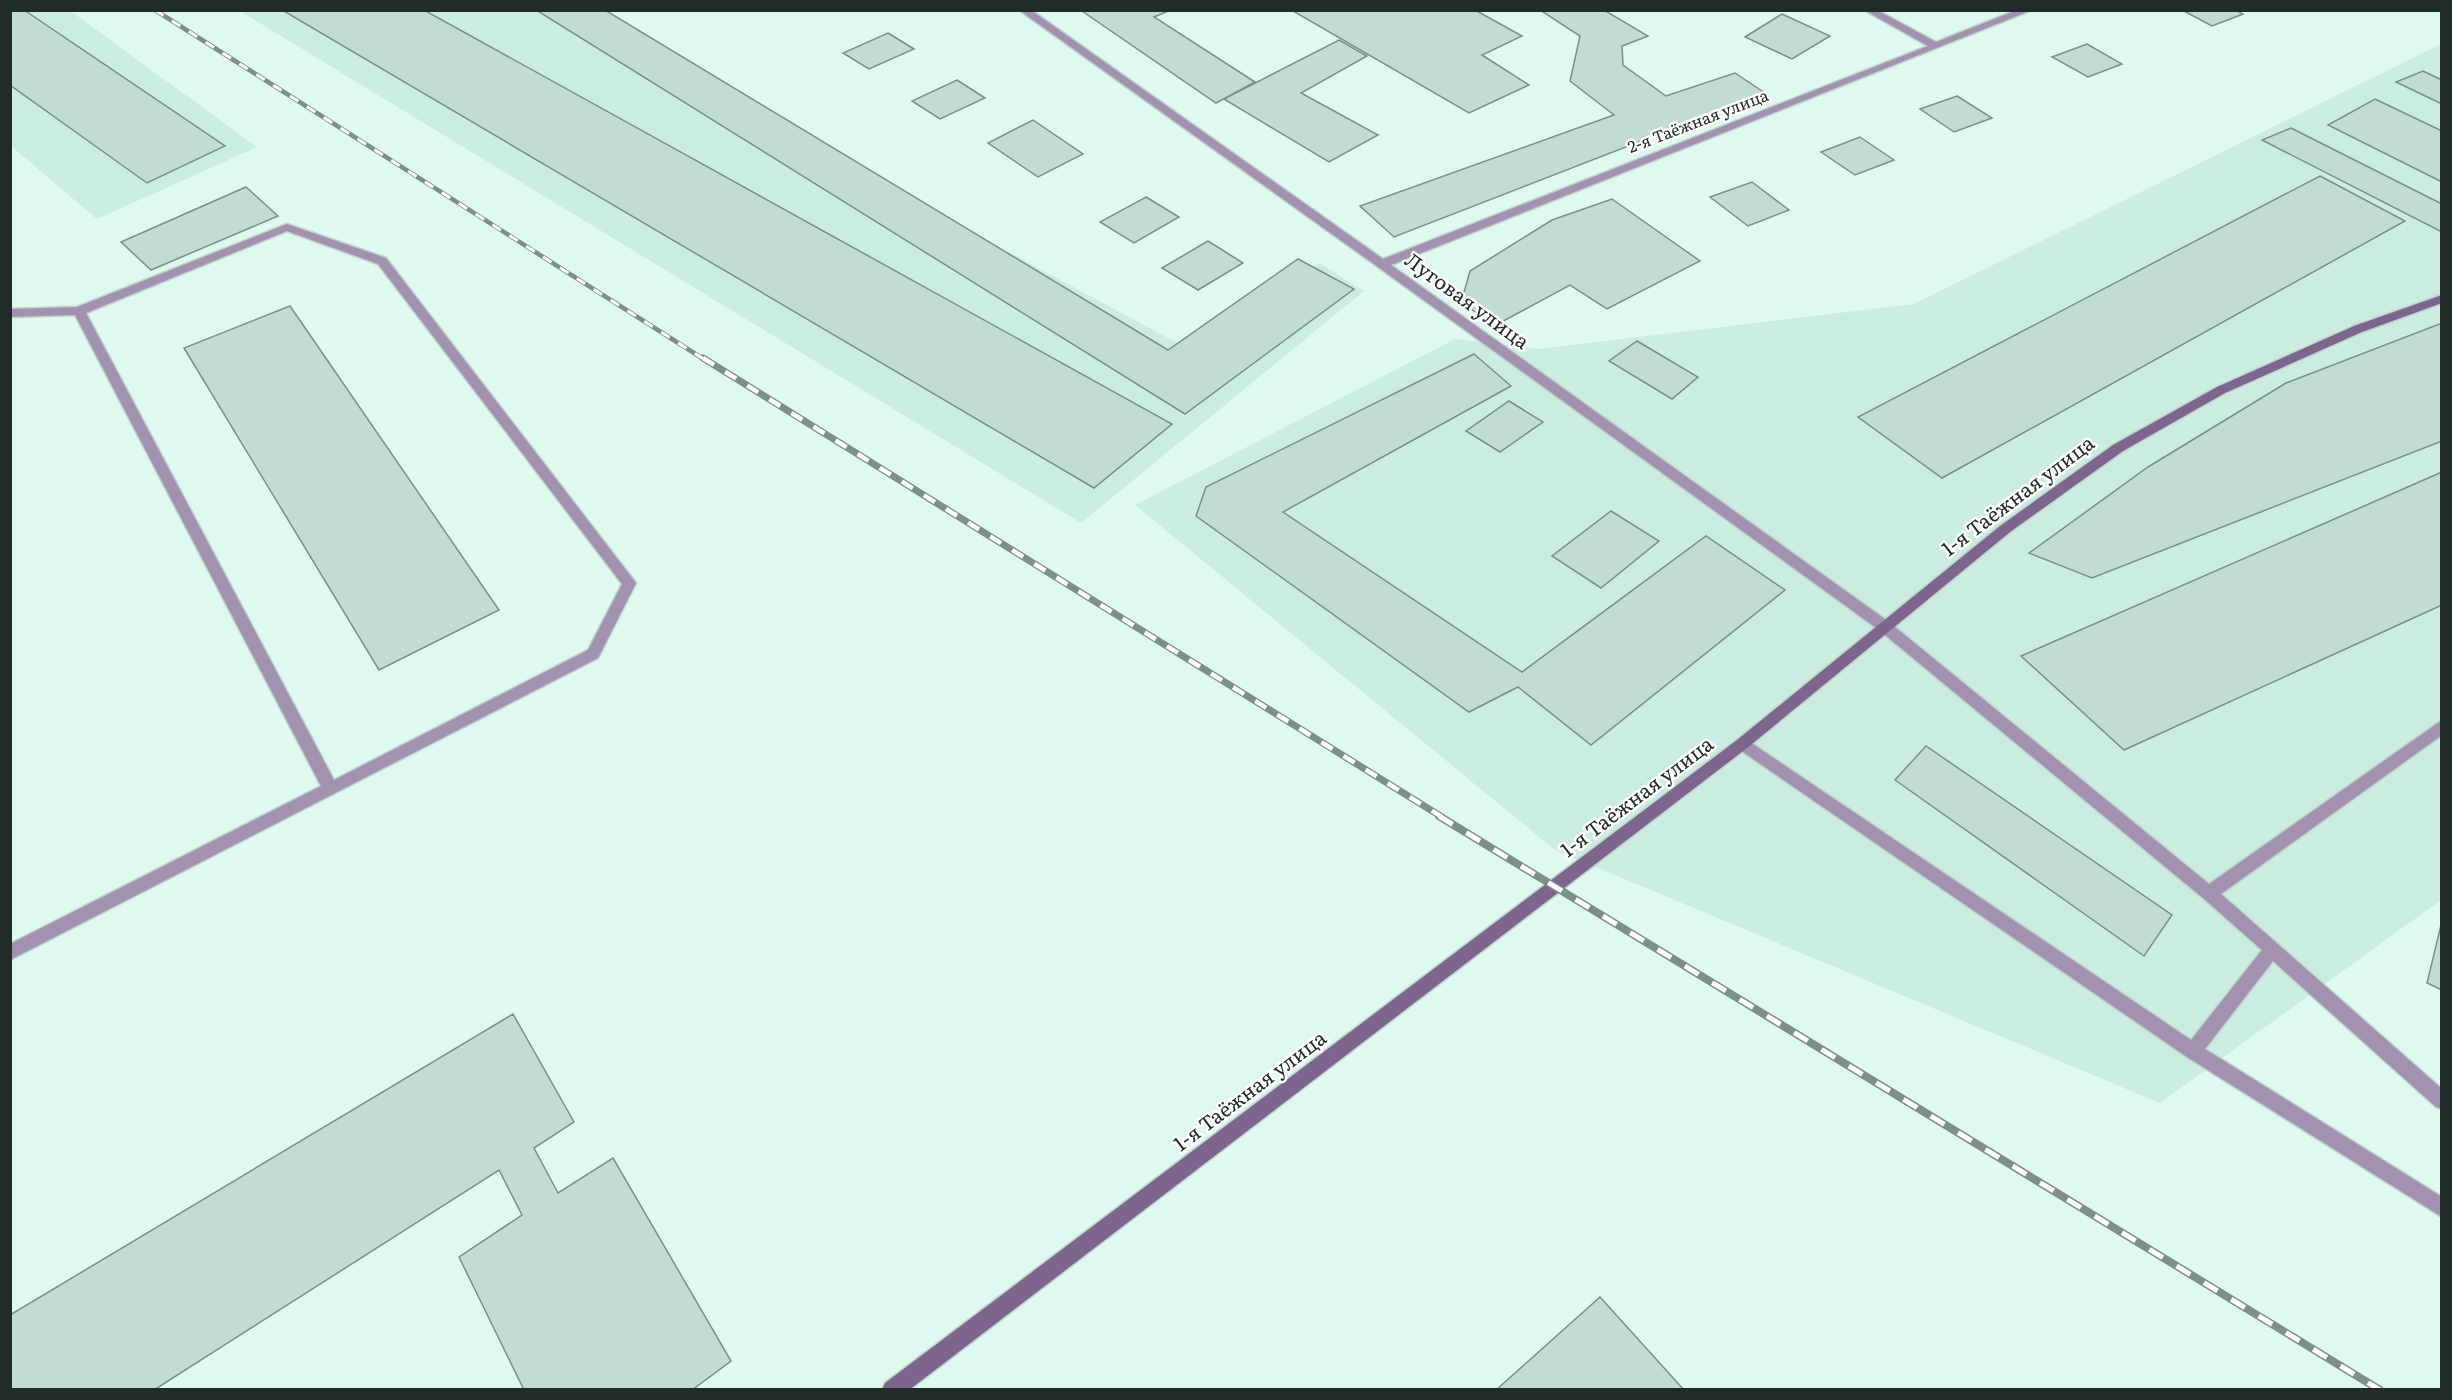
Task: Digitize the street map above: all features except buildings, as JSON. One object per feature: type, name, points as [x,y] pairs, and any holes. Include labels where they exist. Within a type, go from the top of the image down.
[{"type":"street","name":"Луговая улица","points":[[1024,10],[1382,264],[1884,626],[2209,893],[2442,1101]]},
{"type":"street","points":[[1869,10],[1936,46]]},
{"type":"street","name":"2-я Таёжная улица","points":[[1382,264],[2027,10]]},
{"type":"street","points":[[10,313],[79,311],[287,227],[382,261],[629,583],[593,654],[10,953]]},
{"type":"street","name":"1-я Таёжная улица","points":[[891,1389],[1742,744],[1884,626],[2006,530],[2118,448],[2221,390],[2358,329],[2442,299]]},
{"type":"street","points":[[79,311],[330,788]]},
{"type":"street","points":[[2209,893],[2442,726]]},
{"type":"street","points":[[1742,744],[2193,1052],[2442,1208]]},
{"type":"street","points":[[2193,1052],[2272,950]]},
{"type":"shaded area","points":[[69,10],[257,147],[97,219],[11,146],[11,11]]},
{"type":"shaded area","points":[[240,11],[560,11],[1185,347],[1319,263],[1364,291],[1081,523]]},
{"type":"shaded area","points":[[2441,44],[2441,900],[2160,1103],[1555,850],[1135,505],[1455,339],[1539,349],[1914,304]]},
{"type":"railway","points":[[155,10],[705,360]]},
{"type":"railway","points":[[703,358],[1442,817]]},
{"type":"railway","points":[[1439,816],[2380,1390]]}]
